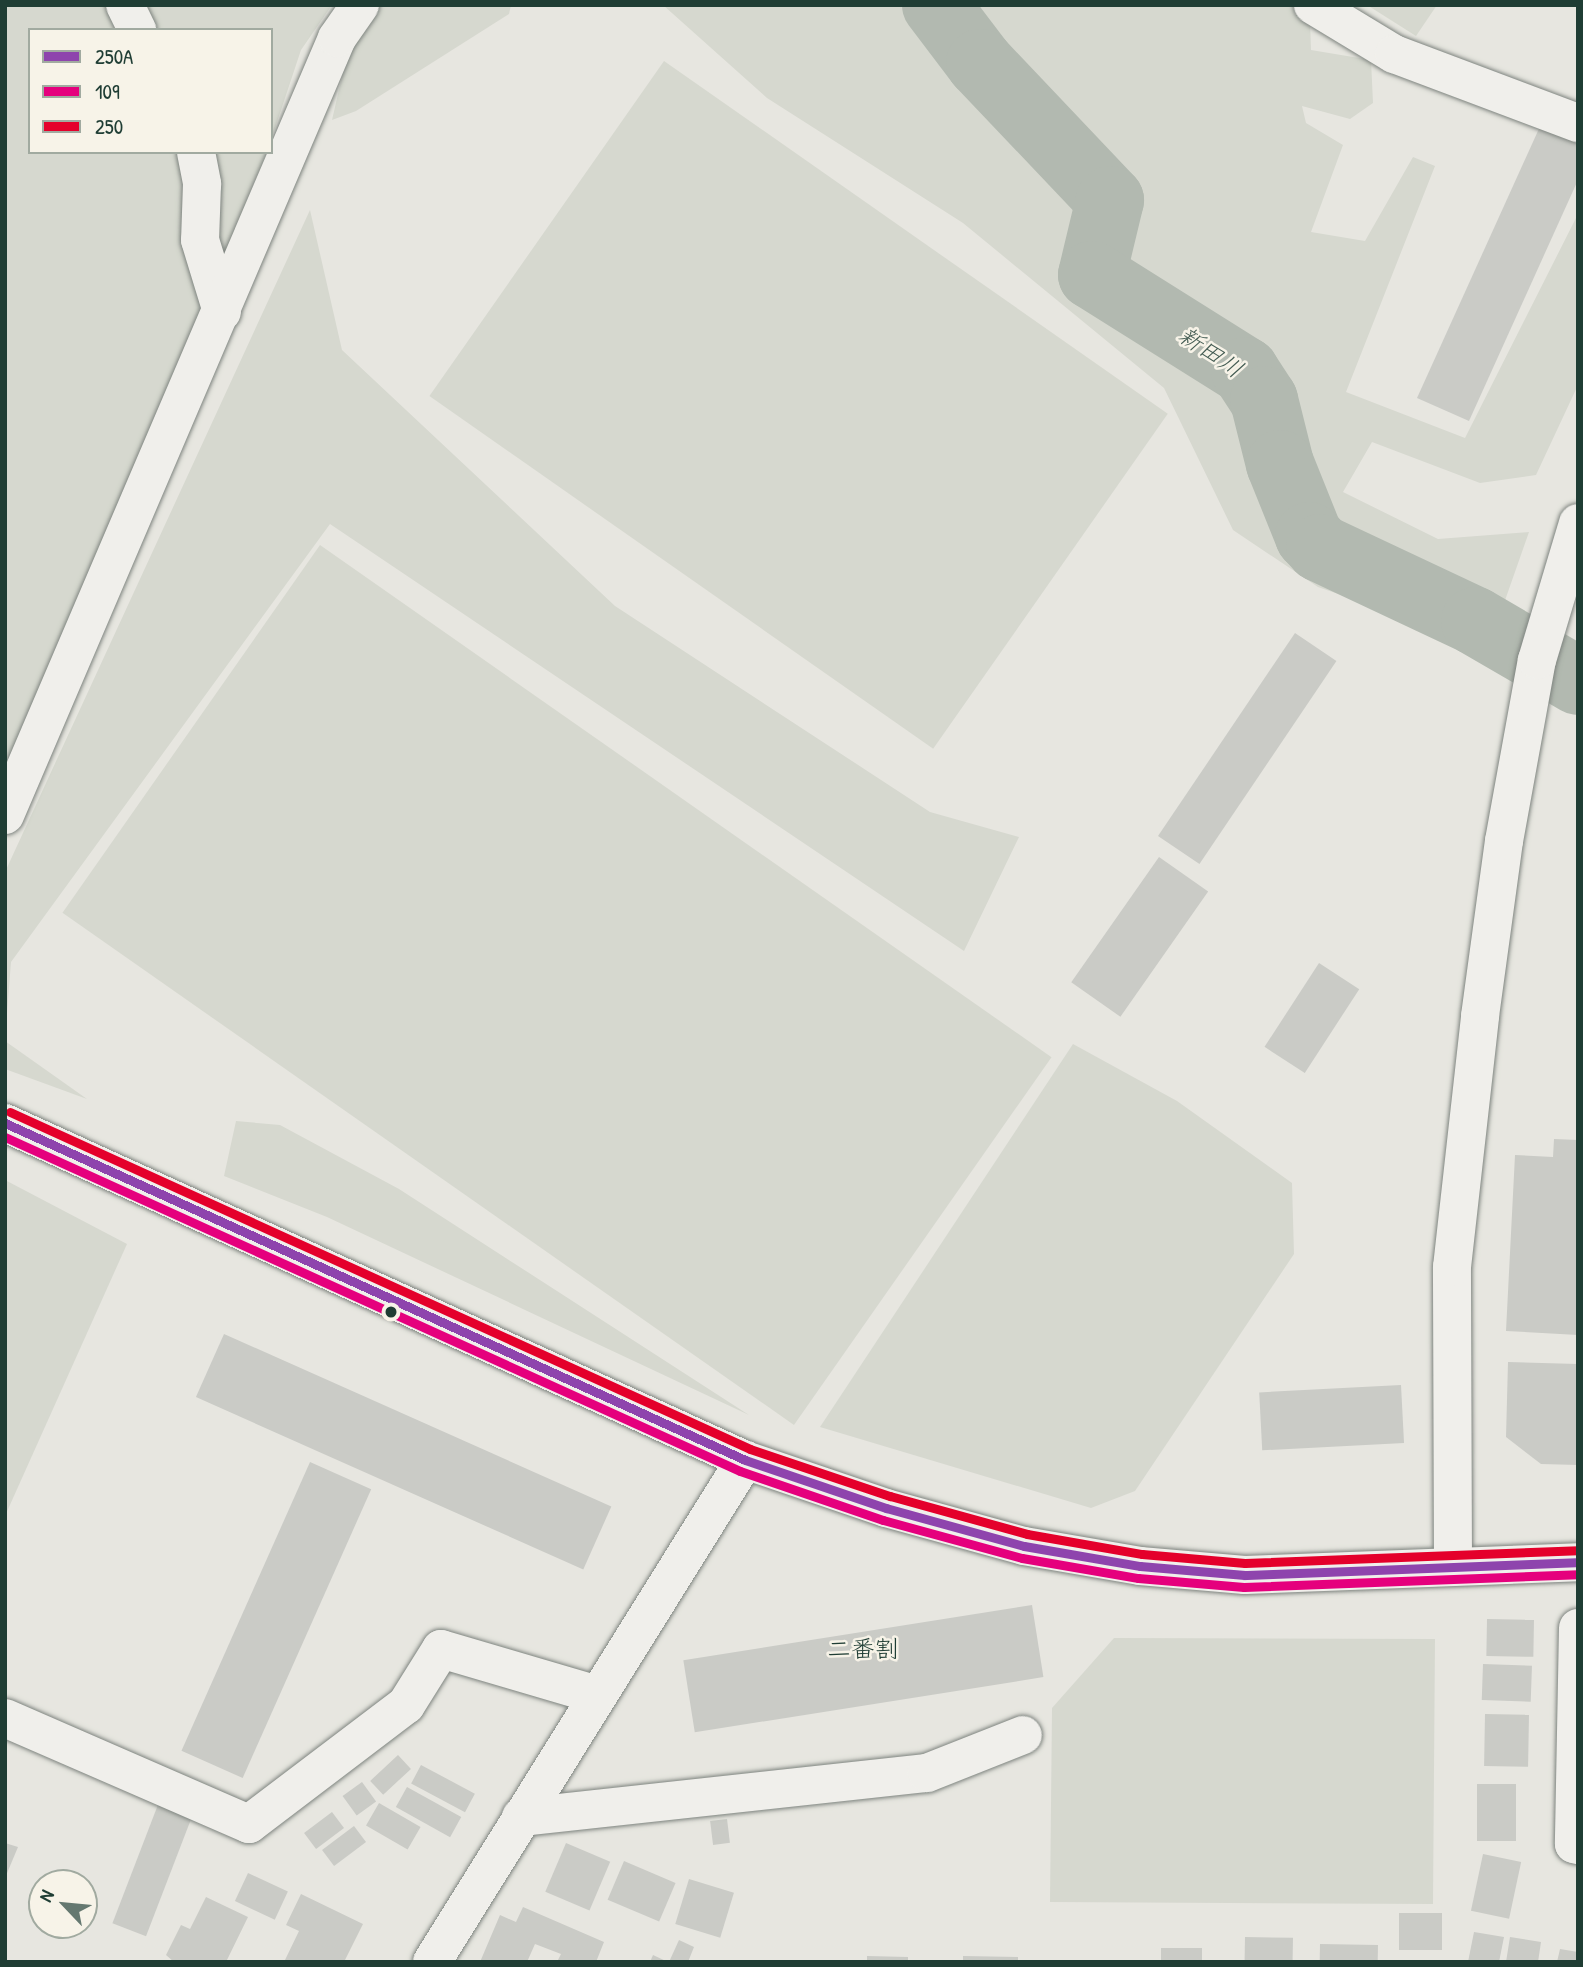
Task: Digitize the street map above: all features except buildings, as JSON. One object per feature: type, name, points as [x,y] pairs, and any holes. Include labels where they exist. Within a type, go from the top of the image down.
[{"type":"street","points":[[125,5],[136,28]]},
{"type":"street","points":[[5,815],[337,38],[360,5]]},
{"type":"street","points":[[1313,5],[1394,54],[1578,123]]},
{"type":"street","points":[[196,154],[202,184],[200,240],[222,312]]},
{"type":"street","points":[[1453,1567],[1452,1267],[1480,1016],[1504,841],[1537,660],[1578,523]]},
{"type":"street","points":[[5,1124],[745,1460],[886,1508],[1024,1546],[1140,1566],[1245,1575],[1578,1562]]},
{"type":"street","points":[[432,1962],[745,1460]]},
{"type":"street","points":[[1578,1628],[1574,1844],[1578,1845]]},
{"type":"street","points":[[5,1718],[248,1824],[406,1705],[441,1649],[597,1695]]},
{"type":"street","points":[[521,1817],[927,1773],[1023,1735]]},
{"type":"shaded area","points":[[5,5],[332,5],[301,50],[273,134],[273,28],[28,28],[28,154],[266,154],[5,773]]},
{"type":"shaded area","points":[[375,5],[511,5],[509,14],[356,111],[332,120],[350,42]]},
{"type":"shaded area","points":[[663,5],[1295,5],[1310,21],[1311,50],[1371,60],[1373,103],[1350,119],[1302,106],[1306,123],[1343,145],[1311,232],[1365,241],[1413,157],[1435,166],[1346,392],[1465,438],[1578,214],[1578,385],[1536,475],[1480,483],[1372,442],[1343,492],[1438,539],[1529,532],[1489,646],[1318,587],[1233,530],[1164,388],[963,223],[767,98]]},
{"type":"shaded area","points":[[1367,5],[1437,5],[1416,36]]},
{"type":"shaded area","points":[[664,61],[1168,414],[933,749],[429,396]]},
{"type":"shaded area","points":[[310,210],[342,350],[615,606],[930,812],[1019,837],[964,951],[330,524],[11,962],[5,1039],[5,872]]},
{"type":"shaded area","points":[[320,545],[1052,1057],[794,1425],[62,913]]},
{"type":"shaded area","points":[[5,1041],[87,1099],[5,1069]]},
{"type":"shaded area","points":[[1073,1044],[1177,1101],[1292,1183],[1294,1254],[1135,1491],[1091,1508],[820,1427]]},
{"type":"shaded area","points":[[236,1121],[280,1125],[399,1189],[749,1415],[327,1217],[224,1176]]},
{"type":"shaded area","points":[[5,1180],[127,1244],[5,1516]]},
{"type":"shaded area","points":[[1114,1638],[1435,1639],[1433,1904],[1050,1902],[1052,1708]]},
{"type":"waterway","name":"新田川","points":[[936,5],[980,63],[1110,200],[1092,275],[1245,371],[1264,400],[1280,464],[1309,536],[1320,548],[1475,621],[1578,681]]},
{"type":"transit line","name":"250","points":[[10,1112],[750,1449],[890,1496],[1027,1534],[1142,1554],[1245,1563],[1578,1550]]},
{"type":"transit line","name":"250A","points":[[5,1123],[745,1460],[886,1508],[1024,1546],[1140,1566],[1245,1575],[1578,1562]]},
{"type":"transit line","name":"109","points":[[5,1137],[740,1471],[883,1520],[1022,1558],[1138,1578],[1244,1587],[1578,1574]]},
{"type":"district","name":"二番割","points":[[863,1649]]}]
